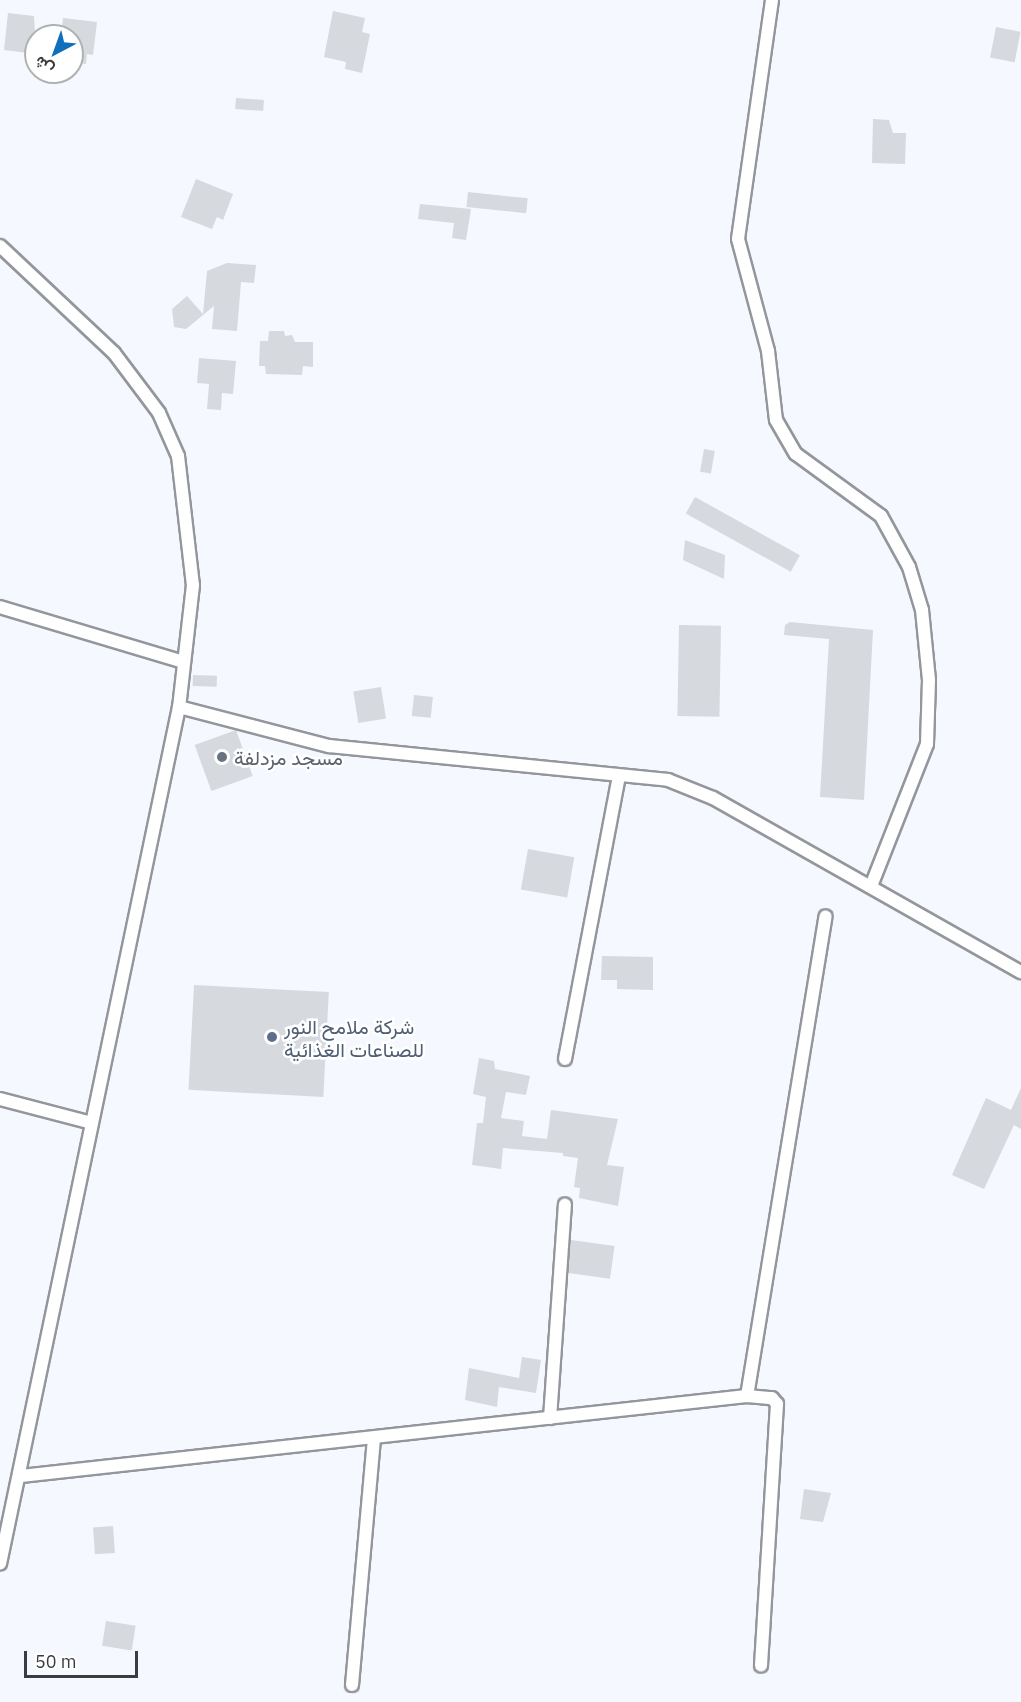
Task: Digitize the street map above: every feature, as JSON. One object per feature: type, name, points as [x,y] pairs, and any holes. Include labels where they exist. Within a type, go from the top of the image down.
[{"type":"street","points":[[772,0],[738,239],[768,351],[776,420],[796,454],[880,516],[909,567],[922,610],[929,680],[927,744],[872,886]]},
{"type":"street","points":[[0,246],[114,353],[159,413],[177,456],[191,545],[193,585],[179,707],[21,1476],[0,1564]]},
{"type":"street","points":[[0,607],[183,662]]},
{"type":"street","points":[[179,707],[329,746],[619,777],[668,780],[690,788],[872,886],[1021,972]]},
{"type":"street","points":[[565,1059],[619,777]]},
{"type":"street","points":[[747,1396],[826,916]]},
{"type":"street","points":[[0,1099],[93,1123]]},
{"type":"street","points":[[550,1418],[565,1205]]},
{"type":"street","points":[[21,1476],[747,1396],[772,1398],[777,1404],[761,1666]]},
{"type":"street","points":[[352,1685],[374,1438]]},
{"type":"building","points":[[333,11],[365,18],[362,32],[370,34],[362,73],[345,69],[346,62],[324,57]]},
{"type":"building","points":[[8,13],[34,16],[34,24],[24,24],[24,52],[4,50]]},
{"type":"building","points":[[63,18],[97,22],[93,55],[87,54],[86,64],[84,64],[84,24],[62,24]]},
{"type":"building","points":[[996,27],[1021,32],[1015,62],[990,57]]},
{"type":"building","points":[[236,98],[264,100],[263,111],[235,109]]},
{"type":"building","points":[[873,119],[889,120],[893,133],[906,133],[905,164],[872,163]]},
{"type":"building","points":[[196,179],[233,194],[223,220],[217,217],[212,229],[181,217]]},
{"type":"building","points":[[468,192],[528,198],[526,213],[466,207]]},
{"type":"building","points":[[420,204],[471,209],[466,240],[452,238],[454,223],[418,219]]},
{"type":"building","points":[[227,263],[256,265],[254,283],[241,282],[237,331],[212,329],[214,306],[186,329],[174,327],[172,309],[187,296],[203,314],[207,271]]},
{"type":"building","points":[[269,331],[284,331],[285,336],[292,335],[295,342],[313,342],[313,367],[303,366],[302,375],[266,374],[265,366],[259,366],[260,341],[268,341]]},
{"type":"building","points":[[199,358],[236,361],[233,394],[222,393],[221,410],[207,409],[209,384],[197,383]]},
{"type":"building","points":[[704,449],[715,451],[711,474],[700,472]]},
{"type":"building","points":[[695,497],[800,555],[791,572],[686,514]]},
{"type":"building","points":[[685,540],[725,555],[724,579],[683,560]]},
{"type":"building","points":[[790,622],[873,630],[864,800],[820,797],[829,639],[784,635],[785,625]]},
{"type":"building","points":[[679,625],[721,626],[719,717],[677,716]]},
{"type":"building","points":[[193,675],[217,676],[217,687],[193,686]]},
{"type":"building","points":[[381,687],[386,719],[358,723],[353,691]]},
{"type":"building","points":[[414,695],[433,697],[431,718],[412,716]]},
{"type":"building","points":[[236,730],[253,776],[211,791],[195,745]]},
{"type":"building","points":[[528,849],[574,857],[567,898],[521,889]]},
{"type":"building","points":[[602,956],[653,957],[653,990],[617,989],[617,980],[601,980]]},
{"type":"building","points":[[194,985],[329,992],[323,1097],[189,1090]]},
{"type":"building","points":[[479,1058],[494,1061],[495,1069],[530,1076],[526,1095],[506,1092],[501,1118],[524,1121],[522,1136],[547,1139],[551,1110],[618,1119],[607,1165],[624,1167],[618,1206],[579,1198],[580,1188],[574,1187],[578,1158],[563,1156],[563,1153],[503,1148],[501,1169],[472,1165],[477,1123],[483,1123],[486,1097],[473,1094]]},
{"type":"building","points":[[1021,1088],[1021,1129],[1014,1125],[984,1189],[952,1175],[986,1098],[1011,1110]]},
{"type":"building","points":[[571,1240],[615,1246],[610,1279],[566,1273]]},
{"type":"building","points":[[522,1357],[541,1360],[536,1393],[499,1387],[497,1407],[465,1400],[469,1368],[519,1378]]},
{"type":"building","points":[[804,1489],[831,1493],[823,1522],[800,1519]]},
{"type":"building","points":[[113,1526],[115,1553],[95,1554],[93,1527]]},
{"type":"building","points":[[106,1621],[136,1626],[132,1650],[102,1646]]},
{"type":"place","name":"مسجد مزدلفة","points":[[222,757]]},
{"type":"place","name":"شركة ملامح النور للصناعات الغذائية","points":[[272,1037]]}]
